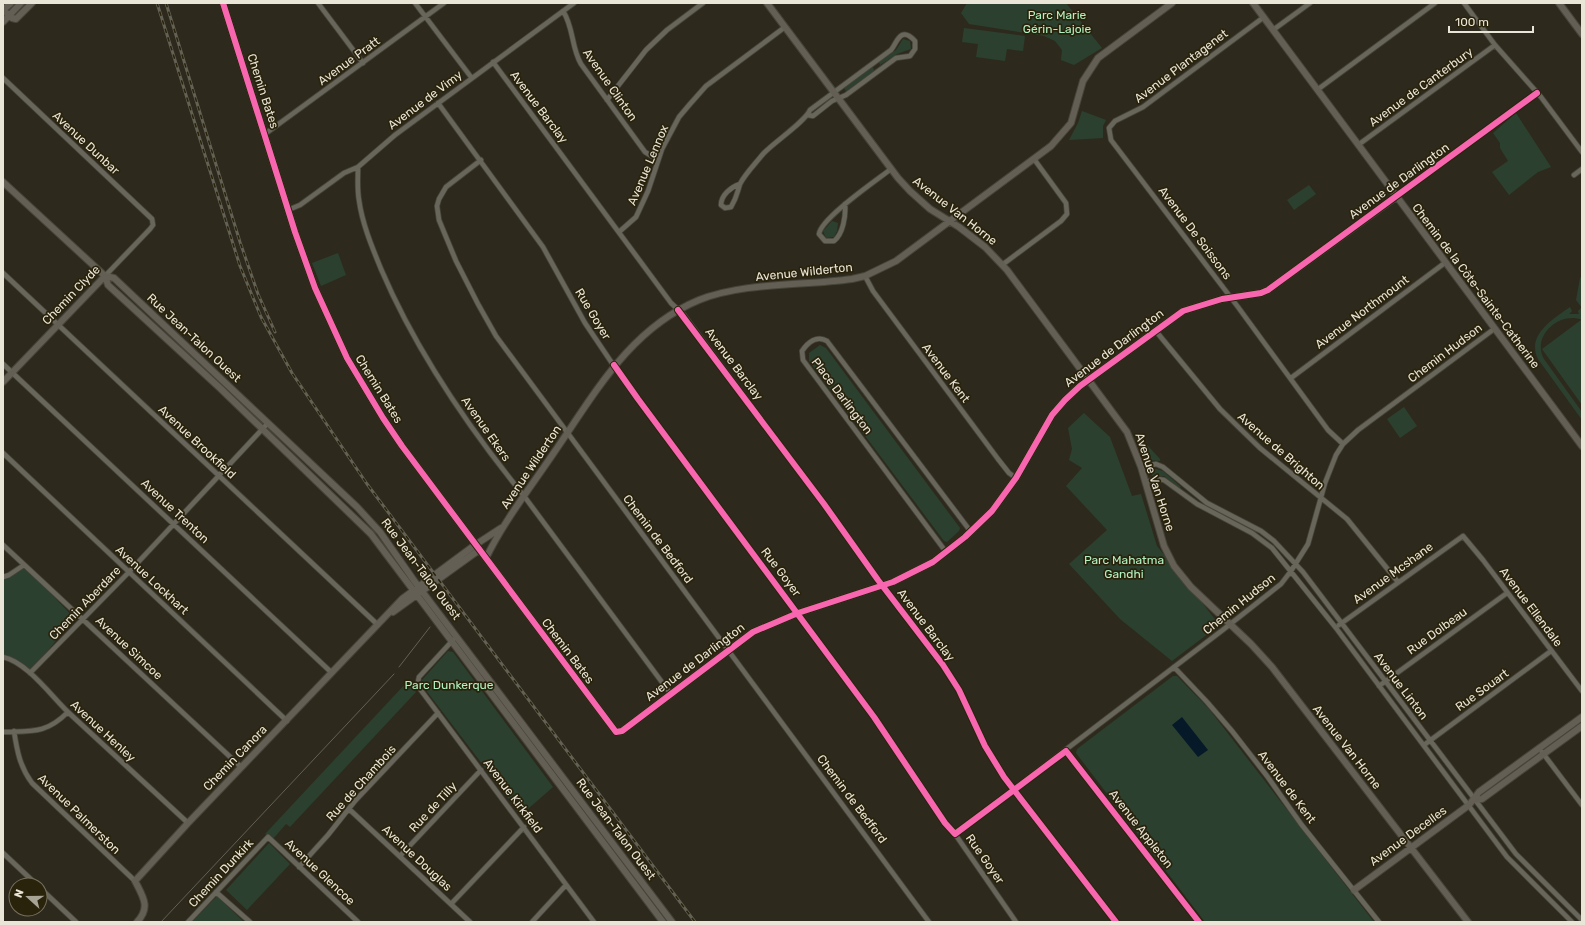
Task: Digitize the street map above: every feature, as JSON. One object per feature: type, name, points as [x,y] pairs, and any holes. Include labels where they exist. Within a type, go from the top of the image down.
[{"type":"street","points":[[3,10],[5,3]]},
{"type":"street","points":[[3,10],[11,3]]},
{"type":"street","points":[[3,22],[21,3]]},
{"type":"street","points":[[3,10],[13,19],[17,18],[32,3]]},
{"type":"street","name":"Chemin Bates","points":[[223,3],[288,210],[315,288],[347,358],[391,431],[613,730],[618,732]]},
{"type":"street","points":[[318,3],[363,63]]},
{"type":"street","points":[[415,3],[471,77]]},
{"type":"street","name":"Avenue Pratt","points":[[265,134],[444,3]]},
{"type":"street","name":"Avenue de Vimy","points":[[288,210],[300,205],[344,173],[358,167],[378,148],[471,77],[574,3]]},
{"type":"street","points":[[607,100],[646,50],[667,30],[703,3]]},
{"type":"street","name":"Avenue Van Horne","points":[[767,3],[891,169],[919,200],[985,247],[1002,265],[1127,432],[1141,467],[1164,546],[1174,566],[1191,587],[1272,667],[1468,922]]},
{"type":"street","name":"Avenue Wilderton","points":[[486,558],[524,496],[614,365],[646,332],[678,310],[699,300],[729,291],[844,280],[865,276],[896,261],[1056,141],[1071,123],[1083,81],[1098,58],[1172,3]]},
{"type":"street","name":"Chemin de la Côte-Sainte-Catherine","points":[[1253,3],[1582,446]]},
{"type":"street","points":[[1273,30],[1310,3]]},
{"type":"street","points":[[1317,90],[1435,3]]},
{"type":"street","points":[[1464,3],[1495,45],[1537,93],[1582,152]]},
{"type":"street","points":[[1559,3],[1582,34]]},
{"type":"street","name":"Avenue Clinton","points":[[563,11],[570,24],[575,54],[645,152],[658,160]]},
{"type":"street","name":"Avenue Plantagenet","points":[[1109,128],[1115,121],[1143,107],[1264,17]]},
{"type":"street","name":"Avenue Lennox","points":[[619,232],[632,222],[643,204],[657,168],[658,160],[677,122],[698,95],[785,27]]},
{"type":"street","points":[[740,184],[731,207],[725,208],[721,205],[723,198],[730,190],[740,184],[772,145],[808,115],[810,110],[891,50],[898,38],[907,35],[914,41],[916,49],[910,56],[896,58],[813,116],[808,115]]},
{"type":"street","name":"Avenue de Canterbury","points":[[1358,145],[1495,45]]},
{"type":"street","name":"Avenue Barclay","points":[[492,62],[829,510],[882,586],[952,678],[985,746],[1014,790],[1116,922]]},
{"type":"street","name":"Avenue Dunbar","points":[[3,78],[149,216],[153,223]]},
{"type":"street","name":"Avenue de Darlington","points":[[618,732],[752,632],[798,613],[882,586],[912,574],[946,552],[971,532],[992,511],[1016,478],[1052,415],[1064,400],[1088,379],[1155,330],[1192,306],[1261,293],[1268,290],[1537,93]]},
{"type":"street","name":"Rue Goyer","points":[[438,103],[543,247],[585,323],[633,393],[874,716],[945,823],[955,834],[1016,922]]},
{"type":"street","name":"Avenue De Soissons","points":[[1109,128],[1108,132],[1111,140],[1291,378],[1328,430],[1343,444]]},
{"type":"street","points":[[1002,265],[1061,221],[1067,214],[1066,203],[1034,159]]},
{"type":"street","name":"Chemin de Bedford","points":[[481,160],[441,192],[437,206],[439,220],[456,261],[488,321],[568,434],[929,922]]},
{"type":"street","name":"Avenue Ekers","points":[[358,167],[357,191],[360,210],[378,263],[401,313],[436,375],[500,466],[524,496],[670,693]]},
{"type":"street","points":[[845,204],[844,221],[839,235],[834,242],[825,241],[821,238],[820,230],[824,224],[845,204],[891,169]]},
{"type":"street","points":[[1574,176],[1582,169]]},
{"type":"street","name":"Rue Jean-Talon Ouest","points":[[3,182],[105,276],[108,285],[263,429],[368,530],[663,922]]},
{"type":"street","name":"Chemin Clyde","points":[[3,382],[150,229],[153,223]]},
{"type":"street","name":"Avenue Northmount","points":[[1291,378],[1446,262]]},
{"type":"street","name":"Avenue Brookfield","points":[[3,273],[378,625]]},
{"type":"street","name":"Rue Jean-Talon Ouest","points":[[105,276],[114,278],[370,520],[672,922]]},
{"type":"street","name":"Avenue Kent","points":[[865,276],[873,291],[1009,474],[1016,478]]},
{"type":"street","name":"Chemin Hudson","points":[[955,834],[1066,751],[1276,588],[1296,564],[1312,532],[1328,472],[1343,444],[1358,430],[1494,329]]},
{"type":"street","name":"Avenue de Brighton","points":[[1155,330],[1220,409],[1260,448],[1347,519],[1398,582]]},
{"type":"street","name":"Place Darlington","points":[[946,552],[803,360],[802,351],[805,347],[817,338],[827,342],[971,532]]},
{"type":"street","name":"Avenue Trenton","points":[[3,364],[332,673]]},
{"type":"street","name":"Chemin Aberdare","points":[[30,673],[129,572],[268,423]]},
{"type":"street","name":"Avenue Lockhart","points":[[3,453],[287,721]]},
{"type":"street","name":"Avenue Linton","points":[[1141,467],[1156,464],[1163,467],[1186,488],[1211,505],[1261,531],[1274,541],[1296,564],[1516,854],[1582,920]]},
{"type":"street","name":"Avenue Linton","points":[[1145,482],[1164,480],[1209,512],[1261,540],[1272,548],[1336,628],[1507,857],[1572,922]]},
{"type":"street","points":[[1181,493],[1186,488]]},
{"type":"street","name":"Avenue Wilderton","points":[[413,590],[475,544],[506,524]]},
{"type":"street","name":"Avenue Mcshane","points":[[1336,628],[1464,536]]},
{"type":"street","name":"Avenue Ellendale","points":[[1464,536],[1582,691]]},
{"type":"street","name":"Avenue Simcoe","points":[[3,545],[241,767]]},
{"type":"street","points":[[417,596],[479,550]]},
{"type":"street","points":[[3,577],[9,575],[24,564]]},
{"type":"street","name":"Chemin Canora","points":[[135,881],[241,767],[287,721],[384,618],[413,590]]},
{"type":"street","name":"Rue Dolbeau","points":[[1379,686],[1507,593]]},
{"type":"street","name":"Chemin Canora","points":[[384,618],[417,596]]},
{"type":"street","points":[[451,641],[458,636]]},
{"type":"street","name":"Avenue Kirkfield","points":[[451,641],[421,674],[418,682],[420,689],[594,922]]},
{"type":"street","name":"Rue Souart","points":[[1424,745],[1551,651]]},
{"type":"street","name":"Avenue Henley","points":[[3,657],[15,662],[30,673],[68,712],[188,823]]},
{"type":"street","name":"Avenue de Kent","points":[[1174,667],[1232,731],[1267,776],[1301,824],[1379,922]]},
{"type":"street","points":[[3,732],[47,729],[56,724],[68,712]]},
{"type":"street","name":"Rue de Chambois","points":[[299,867],[349,809],[438,713]]},
{"type":"street","name":"Avenue Decelles","points":[[1354,890],[1410,847],[1469,805],[1479,792],[1582,717]]},
{"type":"street","name":"Avenue Decelles","points":[[1474,800],[1482,799],[1582,726]]},
{"type":"street","name":"Avenue Palmerston","points":[[14,731],[17,754],[26,775],[32,783],[135,881]]},
{"type":"street","points":[[1539,748],[1582,805]]},
{"type":"street","name":"Avenue Appleton","points":[[1066,751],[1199,922]]},
{"type":"street","name":"Rue de Tilly","points":[[400,856],[481,770]]},
{"type":"street","name":"Avenue Douglas","points":[[349,809],[470,922]]},
{"type":"street","points":[[451,904],[524,827]]},
{"type":"street","name":"Avenue Glencoe","points":[[268,837],[358,922]]},
{"type":"street","name":"Chemin Dunkirk","points":[[188,922],[268,837]]},
{"type":"street","points":[[3,854],[28,877]]},
{"type":"street","points":[[135,881],[145,903],[144,913],[137,922]]},
{"type":"street","points":[[532,922],[566,885]]},
{"type":"street","points":[[216,892],[250,922]]},
{"type":"street","points":[[48,896],[76,922]]},
{"type":"green space","name":"Parc Marie Gérin-Lajoie","points":[[967,3],[1066,3],[1102,48],[1074,65],[1061,60],[1062,50],[1055,41],[1044,36],[969,24],[961,13]]},
{"type":"green space","points":[[964,28],[1025,36],[1023,51],[1007,49],[1005,61],[976,57],[978,44],[962,42]]},
{"type":"green space","points":[[903,39],[910,41],[911,49],[897,54],[880,65],[879,62],[896,50]]},
{"type":"green space","points":[[873,67],[874,71],[846,91],[844,88]]},
{"type":"green space","points":[[1082,111],[1106,120],[1103,126],[1103,138],[1069,140],[1078,123]]},
{"type":"green space","points":[[1516,113],[1551,167],[1538,172],[1509,195],[1492,172],[1508,161],[1500,148],[1500,143],[1493,133]]},
{"type":"green space","points":[[1309,185],[1316,194],[1294,210],[1287,200]]},
{"type":"green space","points":[[832,221],[838,223],[837,231],[834,237],[826,238],[823,231]]},
{"type":"green space","points":[[338,253],[346,275],[321,286],[312,263]]},
{"type":"green space","points":[[1582,276],[1582,308],[1576,300],[1580,278]]},
{"type":"green space","points":[[1570,307],[1572,311],[1569,314],[1579,314],[1578,311],[1581,308],[1582,320],[1574,318],[1557,322],[1545,334],[1541,342],[1541,350],[1544,359],[1582,412],[1582,420],[1538,359],[1535,350],[1538,335],[1543,328]]},
{"type":"green space","points":[[1581,320],[1582,321],[1582,405],[1542,349]]},
{"type":"green space","points":[[820,345],[826,348],[960,528],[959,531],[947,542],[944,541],[809,361],[809,353]]},
{"type":"green space","points":[[1404,407],[1417,426],[1400,438],[1387,419]]},
{"type":"green space","name":"Parc Mahatma Gandhi","points":[[1084,413],[1110,437],[1132,496],[1141,494],[1157,546],[1218,623],[1217,627],[1172,661],[1120,619],[1069,564],[1107,530],[1066,486],[1082,468],[1069,460],[1072,449],[1068,428]]},
{"type":"green space","points":[[1138,435],[1160,459],[1160,461],[1147,460]]},
{"type":"green space","points":[[1152,468],[1163,471],[1181,487],[1179,488],[1164,476],[1152,476],[1150,471]]},
{"type":"green space","points":[[24,565],[74,618],[30,673],[3,657],[3,577]]},
{"type":"green space","name":"Parc Dunkerque","points":[[448,651],[453,652],[553,787],[521,815],[422,685],[422,680]]},
{"type":"green space","points":[[1173,676],[1177,676],[1209,709],[1374,922],[1205,922],[1076,753],[1077,749]]},
{"type":"green space","points":[[407,682],[416,692],[290,827],[286,824],[272,840],[265,834]]},
{"type":"green space","points":[[269,843],[290,864],[247,910],[226,890]]},
{"type":"green space","points":[[217,896],[244,922],[192,922]]},
{"type":"water","points":[[1182,717],[1208,750],[1198,757],[1172,725]]},
{"type":"tram line","points":[[399,667],[430,627]]},
{"type":"tram line","points":[[161,922],[394,674]]},
{"type":"railway","points":[[157,3],[240,266],[261,317],[292,373],[367,484],[695,922]]},
{"type":"railway","points":[[166,3],[240,242],[258,294],[275,332]]},
{"type":"cycle path","points":[[223,3],[295,232],[315,288],[347,358],[383,418],[402,446],[616,732],[622,731],[753,632],[798,613],[893,582],[933,562],[965,537],[992,511],[1016,478],[1052,415],[1080,386],[1183,311],[1222,299],[1261,293],[1268,290],[1537,93]]},
{"type":"cycle path","points":[[678,310],[824,504],[878,580],[943,665],[959,690],[985,746],[1004,777],[1116,922]]},
{"type":"cycle path","points":[[614,365],[874,717],[945,823],[955,834],[1066,751],[1199,922]]}]
